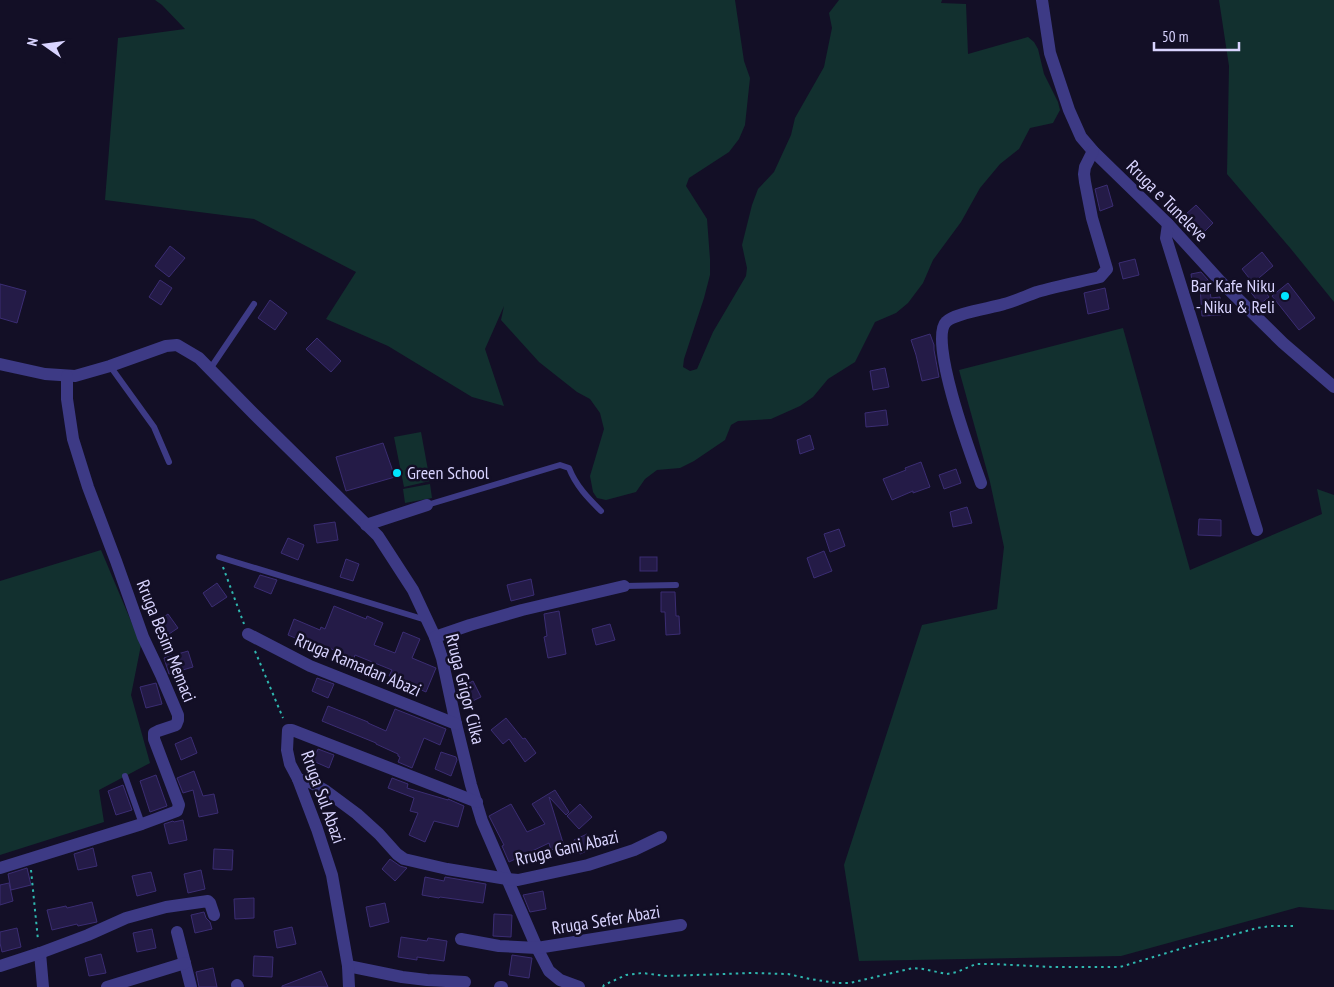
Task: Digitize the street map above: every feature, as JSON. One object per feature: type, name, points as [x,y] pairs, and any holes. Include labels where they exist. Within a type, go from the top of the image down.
[{"type":"street","name":"Rruga e Tuneleve","points":[[1042,0],[1050,53],[1069,110],[1081,137],[1168,224],[1221,282],[1283,343],[1334,387]]},
{"type":"street","points":[[981,483],[954,407],[947,375],[942,330],[946,321],[957,316],[1005,304],[1037,292],[1100,277],[1107,270],[1092,218],[1084,174],[1085,167],[1093,151]]},
{"type":"street","points":[[1168,224],[1166,238],[1257,530]]},
{"type":"street","name":"Rruga Grigor Cilka","points":[[110,366],[166,346],[177,345],[199,358],[378,536],[413,590],[436,637],[471,785],[482,821],[507,879],[537,948],[550,970],[560,980],[573,986]]},
{"type":"street","points":[[0,364],[45,374],[67,376],[75,376],[110,366]]},
{"type":"street","name":"Rruga Besim Memaci","points":[[0,868],[142,824],[177,811],[179,808],[154,739],[154,735],[158,731],[176,725],[178,715],[143,637],[88,487],[73,439],[67,399],[67,376]]},
{"type":"street","points":[[366,525],[427,505]]},
{"type":"street","points":[[436,637],[522,610],[624,586]]},
{"type":"street","name":"Rruga Ramadan Abazi","points":[[248,634],[310,666],[456,724]]},
{"type":"street","name":"Rruga Sul Abazi","points":[[349,987],[348,966],[332,875],[317,829],[290,764],[287,750],[287,731],[290,730],[477,802]]},
{"type":"street","name":"Rruga Gani Abazi","points":[[298,780],[312,783],[341,802],[379,834],[404,859],[447,869],[507,879],[518,880],[588,865],[634,850],[661,837]]},
{"type":"street","points":[[0,966],[88,936],[126,918],[166,907],[208,901],[214,915]]},
{"type":"street","name":"Rruga Sefer Abazi","points":[[461,939],[499,946],[537,948],[681,925]]},
{"type":"street","points":[[177,932],[191,987]]},
{"type":"street","points":[[40,953],[43,987]]},
{"type":"street","points":[[107,987],[185,963]]},
{"type":"street","points":[[348,966],[402,977],[465,982]]},
{"type":"lane","points":[[210,369],[254,304]]},
{"type":"lane","points":[[110,366],[154,427],[169,462]]},
{"type":"lane","points":[[427,505],[560,465],[569,468],[577,485],[601,511]]},
{"type":"lane","points":[[219,557],[428,620]]},
{"type":"lane","points":[[624,586],[676,585]]},
{"type":"lane","points":[[125,776],[142,824]]},
{"type":"path","points":[[30,858],[40,953]]},
{"type":"path","points":[[603,987],[626,975],[642,973],[667,976],[788,974],[836,983],[850,983],[913,968],[947,974],[976,964],[1120,967],[1257,928],[1293,926]]},
{"type":"green space","points":[[155,0],[735,0],[744,61],[750,78],[745,125],[739,139],[729,152],[689,178],[686,186],[707,219],[710,259],[710,275],[684,359],[683,367],[690,371],[697,369],[713,332],[746,276],[747,268],[742,245],[752,205],[758,189],[774,172],[791,135],[795,118],[824,67],[832,28],[829,13],[839,0],[942,0],[941,3],[966,4],[968,54],[1028,37],[1038,49],[1044,74],[1060,110],[1053,123],[1030,128],[1019,149],[1000,164],[980,188],[961,222],[933,260],[923,283],[908,303],[896,313],[875,322],[855,362],[828,379],[813,397],[800,406],[771,419],[738,421],[731,425],[725,440],[694,461],[680,468],[657,470],[645,479],[636,492],[606,500],[597,498],[593,492],[590,476],[604,429],[600,413],[590,399],[577,392],[539,362],[501,320],[504,306],[485,349],[504,406],[472,397],[388,346],[326,319],[356,272],[254,219],[105,200],[118,38],[185,29]]},
{"type":"green space","points":[[1219,0],[1334,0],[1334,302],[1227,174],[1229,66]]},
{"type":"green space","points":[[1123,328],[1190,570],[1322,514],[1317,489],[1334,495],[1334,910],[1299,907],[1121,956],[859,961],[844,865],[922,625],[997,609],[1004,547],[990,482],[959,370]]},
{"type":"green space","points":[[421,432],[430,481],[404,487],[394,437]]},
{"type":"green space","points":[[430,484],[432,498],[405,503],[403,489]]},
{"type":"green space","points":[[101,550],[141,645],[131,695],[150,763],[99,790],[104,822],[0,855],[0,581]]},
{"type":"building","points":[[1107,185],[1113,206],[1100,211],[1095,189]]},
{"type":"building","points":[[1196,205],[1213,223],[1202,234],[1185,215]]},
{"type":"building","points":[[170,246],[185,258],[169,277],[155,266]]},
{"type":"building","points":[[1262,252],[1273,266],[1253,283],[1242,269]]},
{"type":"building","points":[[1135,259],[1139,275],[1123,279],[1119,263]]},
{"type":"building","points":[[1201,272],[1208,280],[1211,298],[1220,297],[1221,315],[1202,316],[1200,286],[1193,288],[1191,274]]},
{"type":"building","points":[[160,280],[172,288],[161,305],[149,297]]},
{"type":"building","points":[[1259,283],[1269,297],[1260,304],[1249,290]]},
{"type":"building","points":[[1288,283],[1315,318],[1299,330],[1272,296]]},
{"type":"building","points":[[0,284],[26,291],[17,323],[0,318]]},
{"type":"building","points":[[1105,288],[1109,309],[1088,314],[1084,293]]},
{"type":"building","points":[[270,300],[287,313],[275,330],[258,318]]},
{"type":"building","points":[[930,334],[934,345],[939,377],[922,381],[911,340]]},
{"type":"building","points":[[317,338],[341,361],[331,372],[306,349]]},
{"type":"building","points":[[885,368],[889,387],[873,390],[870,371]]},
{"type":"building","points":[[886,410],[888,425],[866,427],[865,413]]},
{"type":"building","points":[[810,435],[814,449],[800,454],[797,440]]},
{"type":"building","points":[[383,443],[395,477],[346,491],[336,457]]},
{"type":"building","points":[[921,462],[930,487],[913,493],[913,491],[892,500],[883,479]]},
{"type":"building","points":[[956,469],[961,483],[944,489],[939,475]]},
{"type":"building","points":[[967,507],[972,523],[953,527],[950,512]]},
{"type":"building","points":[[1199,519],[1221,520],[1221,536],[1198,535]]},
{"type":"building","points":[[335,522],[338,540],[317,543],[314,525]]},
{"type":"building","points":[[839,529],[845,546],[830,552],[824,534]]},
{"type":"building","points":[[288,538],[304,545],[298,560],[281,553]]},
{"type":"building","points":[[824,551],[832,571],[814,578],[807,558]]},
{"type":"building","points":[[640,557],[657,557],[657,571],[640,571]]},
{"type":"building","points":[[346,559],[359,564],[353,581],[340,577]]},
{"type":"building","points":[[260,575],[277,580],[271,594],[254,587]]},
{"type":"building","points":[[531,579],[534,595],[511,601],[507,585]]},
{"type":"building","points":[[217,583],[227,597],[212,607],[203,593]]},
{"type":"building","points":[[661,592],[675,592],[676,616],[679,616],[680,634],[666,635],[665,612],[661,612]]},
{"type":"building","points":[[334,606],[366,619],[367,616],[383,623],[374,645],[395,653],[403,632],[420,639],[412,658],[436,668],[426,692],[389,676],[392,670],[355,655],[354,658],[306,639],[305,642],[288,635],[294,619],[320,630],[321,627],[325,629]]},
{"type":"building","points":[[559,611],[566,654],[548,658],[544,637],[547,636],[544,614]]},
{"type":"building","points":[[168,614],[178,628],[163,638],[154,624]]},
{"type":"building","points":[[610,624],[615,640],[596,645],[592,629]]},
{"type":"building","points":[[188,651],[193,667],[169,674],[164,658]]},
{"type":"building","points":[[317,678],[334,684],[328,698],[312,691]]},
{"type":"building","points":[[473,681],[481,697],[464,705],[457,689]]},
{"type":"building","points":[[156,683],[162,704],[146,708],[140,687]]},
{"type":"building","points":[[328,706],[386,731],[395,709],[446,729],[440,745],[424,738],[412,768],[398,762],[400,757],[398,754],[322,721]]},
{"type":"building","points":[[506,718],[536,753],[525,762],[509,739],[503,744],[491,730]]},
{"type":"building","points":[[191,737],[197,753],[181,760],[175,744]]},
{"type":"building","points":[[318,749],[334,755],[329,768],[313,761]]},
{"type":"building","points":[[441,752],[456,757],[457,760],[451,776],[435,769]]},
{"type":"building","points":[[194,771],[203,796],[214,794],[218,813],[199,817],[193,790],[183,793],[177,778]]},
{"type":"building","points":[[156,775],[167,806],[150,812],[140,781]]},
{"type":"building","points":[[392,778],[408,784],[407,788],[448,799],[464,806],[458,827],[434,821],[425,842],[409,835],[418,813],[410,811],[414,798],[388,788]]},
{"type":"building","points":[[123,785],[132,810],[116,815],[108,791]]},
{"type":"building","points":[[555,790],[569,812],[566,815],[549,797],[564,846],[551,850],[549,843],[509,862],[502,846],[504,845],[489,816],[511,804],[527,832],[545,824],[532,804]]},
{"type":"building","points":[[580,804],[592,817],[579,829],[567,816]]},
{"type":"building","points":[[183,820],[187,840],[169,844],[164,824]]},
{"type":"building","points":[[587,834],[593,848],[580,854],[574,840]]},
{"type":"building","points":[[93,848],[97,866],[78,870],[74,854]]},
{"type":"building","points":[[214,849],[233,850],[232,870],[213,869]]},
{"type":"building","points":[[390,859],[400,866],[407,868],[395,881],[382,869]]},
{"type":"building","points":[[27,868],[31,885],[11,890],[8,874]]},
{"type":"building","points":[[201,870],[205,889],[188,893],[184,874]]},
{"type":"building","points":[[151,872],[156,891],[137,896],[132,876]]},
{"type":"building","points":[[425,877],[444,881],[445,877],[486,884],[483,903],[422,895]]},
{"type":"building","points":[[9,883],[13,901],[0,905],[0,885]]},
{"type":"building","points":[[543,891],[546,909],[530,912],[523,895]]},
{"type":"building","points":[[254,898],[254,918],[235,919],[234,899]]},
{"type":"building","points":[[92,902],[97,922],[78,926],[77,924],[52,930],[47,910],[66,906],[67,908]]},
{"type":"building","points":[[385,903],[389,922],[370,927],[366,907]]},
{"type":"building","points":[[204,912],[212,929],[195,933],[191,915]]},
{"type":"building","points":[[494,914],[512,915],[511,937],[493,936]]},
{"type":"building","points":[[292,927],[296,944],[277,948],[274,931]]},
{"type":"building","points":[[17,928],[21,947],[2,952],[0,932]]},
{"type":"building","points":[[152,929],[156,948],[137,952],[133,933]]},
{"type":"building","points":[[401,937],[427,941],[428,938],[447,941],[444,961],[417,957],[417,960],[398,957]]},
{"type":"building","points":[[101,954],[106,973],[89,976],[85,958]]},
{"type":"building","points":[[512,955],[532,958],[529,978],[509,975]]},
{"type":"building","points":[[254,956],[273,957],[272,977],[253,976]]},
{"type":"building","points":[[213,968],[217,987],[199,987],[196,972]]},
{"type":"building","points":[[321,971],[328,987],[282,987],[282,986]]},
{"type":"place","name":"Bar Kafe Niku - Niku & Reli","points":[[1285,296]]},
{"type":"place","name":"Green School","points":[[397,473]]}]
